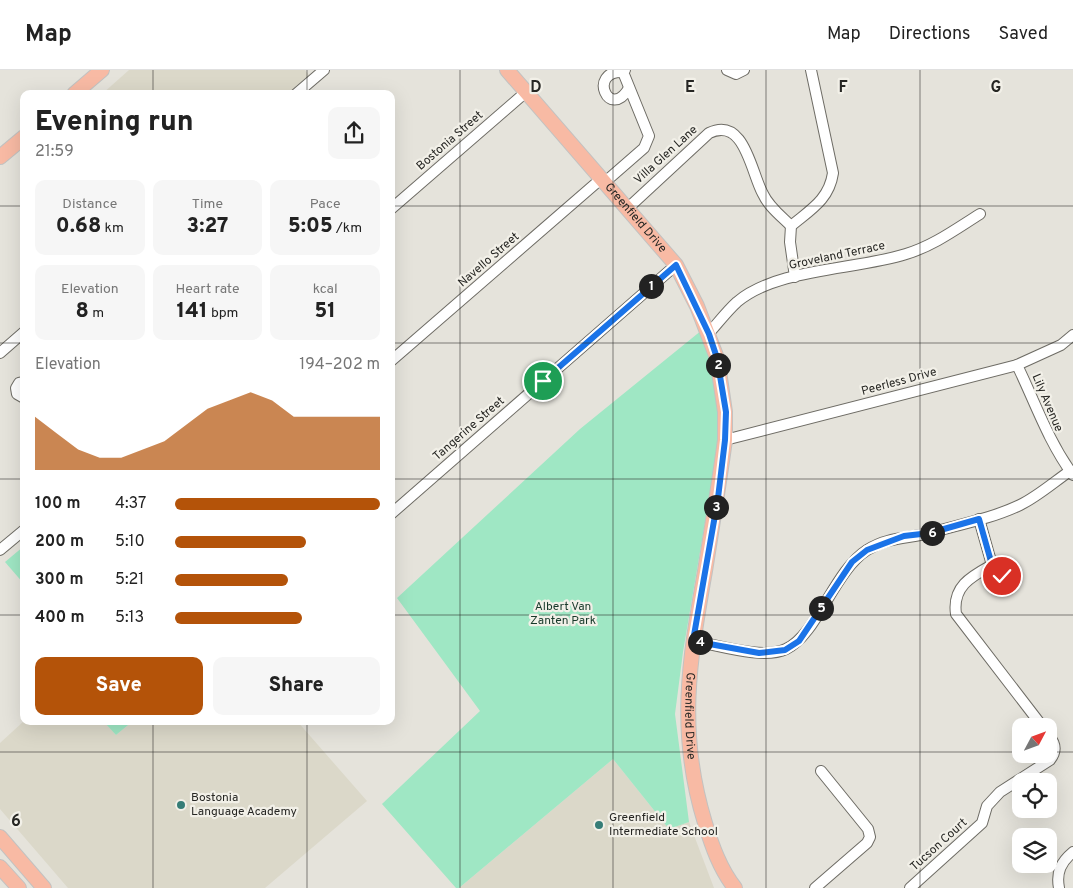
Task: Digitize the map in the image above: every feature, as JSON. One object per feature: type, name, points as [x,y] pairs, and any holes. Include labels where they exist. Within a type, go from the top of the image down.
[{"type":"main road","points":[[79,90],[102,70]]},
{"type":"main road","name":"Greenfield Drive","points":[[507,70],[676,265],[709,334],[717,358],[726,412],[725,440],[688,679],[690,756],[698,801],[712,844],[735,888]]},
{"type":"main road","points":[[0,157],[20,140]]},
{"type":"main road","points":[[0,837],[44,888]]},
{"type":"main road","points":[[0,867],[19,888]]},
{"type":"main road","points":[[724,870],[727,888]]},
{"type":"street","points":[[301,90],[324,70]]},
{"type":"street","points":[[727,70],[736,74],[744,70]]},
{"type":"street","points":[[796,277],[790,242],[791,226],[824,199],[831,186],[833,173],[811,70]]},
{"type":"street","points":[[615,71],[624,71],[629,88],[623,96],[615,98],[607,94],[603,87],[604,80],[608,74],[615,71]]},
{"type":"street","name":"Navello Street","points":[[395,358],[647,144],[649,136],[629,88]]},
{"type":"street","name":"Bostonia Street","points":[[395,206],[526,92]]},
{"type":"street","name":"Villa Glen Lane","points":[[628,208],[709,133],[717,129],[725,130],[737,136],[752,162],[763,195],[791,226]]},
{"type":"street","name":"Groveland Terrace","points":[[709,334],[736,302],[762,287],[796,277],[906,254],[939,240],[980,214]]},
{"type":"street","name":"Tangerine Street","points":[[395,511],[676,265]]},
{"type":"street","name":"Peerless Drive","points":[[725,440],[1017,364],[1061,345],[1073,335]]},
{"type":"street","points":[[0,353],[20,336]]},
{"type":"street","name":"Lily Avenue","points":[[1017,364],[1050,441],[1072,473]]},
{"type":"street","points":[[20,383],[16,388],[17,394],[20,396]]},
{"type":"street","points":[[693,641],[759,653],[785,650],[799,641],[852,562],[867,550],[904,536],[930,533],[999,514],[1022,504],[1072,473]]},
{"type":"street","points":[[979,519],[992,565],[1002,576]]},
{"type":"street","points":[[0,550],[20,533]]},
{"type":"street","points":[[992,565],[967,579],[958,596],[956,614],[1036,718]]},
{"type":"street","name":"Tucson Court","points":[[910,888],[982,823],[987,806],[1000,792],[1045,763]]},
{"type":"street","points":[[815,888],[867,843],[870,837],[868,829],[821,771]]},
{"type":"street","points":[[1059,888],[1059,869],[1064,859],[1073,852]]},
{"type":"shaded area","points":[[129,70],[305,70],[309,75],[292,90],[106,90]]},
{"type":"shaded area","name":"Bostonia Language Academy","points":[[20,725],[107,725],[116,735],[128,725],[300,725],[367,801],[265,888],[68,888],[0,809],[0,743]]},
{"type":"shaded area","name":"Greenfield Intermediate School","points":[[613,759],[669,829],[689,822],[714,888],[459,888]]},
{"type":"green space","name":"Albert Van Zanten Park","points":[[702,330],[714,375],[718,436],[717,452],[683,652],[675,714],[689,822],[669,829],[613,759],[459,888],[456,888],[382,804],[480,711],[397,598],[580,429]]},
{"type":"green space","points":[[20,549],[20,579],[5,562]]},
{"type":"green space","points":[[107,725],[128,725],[116,735]]},
{"type":"place","name":"Bostonia Language Academy","points":[[181,805]]},
{"type":"place","name":"Greenfield Intermediate School","points":[[599,825]]},
{"type":"route","points":[[543,381],[676,265],[694,298],[709,334],[717,358],[726,412],[725,440],[718,498],[693,641],[759,653],[785,650],[799,641],[852,562],[867,550],[885,541],[904,536],[930,533],[979,519],[992,565],[1002,576]]}]
